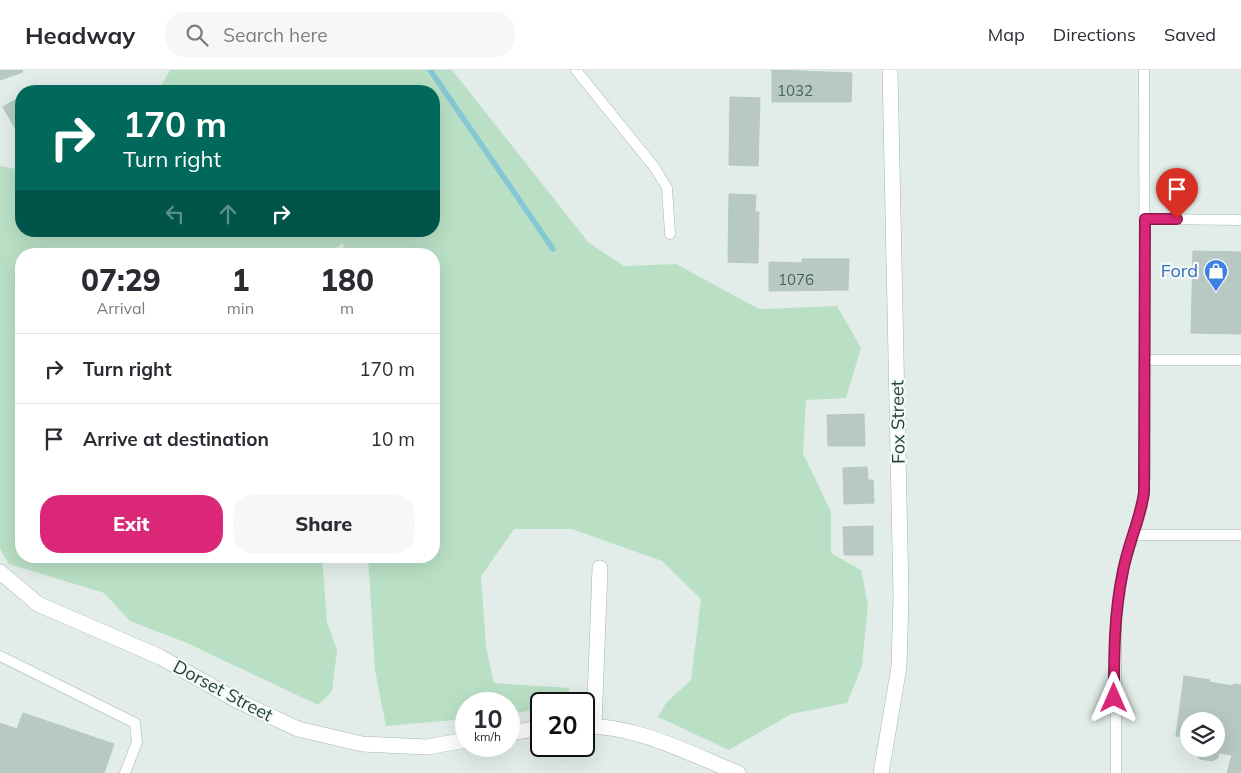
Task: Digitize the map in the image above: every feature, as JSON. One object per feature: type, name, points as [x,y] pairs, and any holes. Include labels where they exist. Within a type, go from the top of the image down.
[{"type":"street","name":"Fox Street","points":[[881,773],[899,667],[901,596],[890,70]]},
{"type":"street","points":[[591,692],[600,568]]},
{"type":"street","name":"Dorset Street","points":[[0,572],[38,604],[160,657],[238,701],[298,729],[362,744],[427,747],[455,742]]},
{"type":"street","points":[[595,727],[663,740],[738,773]]},
{"type":"lane","points":[[576,70],[655,168],[667,188],[670,234]]},
{"type":"lane","points":[[1116,773],[1116,621],[1123,570],[1144,493],[1146,360],[1144,70]]},
{"type":"lane","points":[[1145,219],[1241,220]]},
{"type":"lane","points":[[1146,360],[1241,360]]},
{"type":"lane","points":[[1134,535],[1241,535]]},
{"type":"lane","points":[[0,656],[135,723],[137,742],[125,773]]},
{"type":"green space","points":[[170,70],[452,70],[589,243],[624,266],[676,264],[759,309],[837,306],[861,348],[846,398],[806,400],[803,453],[831,512],[831,553],[861,570],[868,605],[862,666],[847,703],[791,714],[729,750],[658,717],[666,703],[691,680],[701,599],[662,561],[572,529],[514,529],[481,576],[486,647],[494,683],[569,688],[568,692],[530,692],[530,711],[520,712],[520,692],[455,692],[455,720],[386,726],[375,670],[368,563],[440,563],[440,248],[343,248],[343,243],[336,248],[15,248],[15,563],[323,563],[327,622],[337,650],[332,691],[318,705],[187,643],[130,621],[104,593],[9,564],[0,549],[0,166],[15,169],[15,237],[440,237],[440,85],[161,85]]},
{"type":"building","points":[[0,70],[22,70],[23,72],[0,80]]},
{"type":"building","points":[[772,70],[852,73],[851,102],[772,102]]},
{"type":"building","points":[[730,97],[760,98],[758,166],[729,165]]},
{"type":"building","points":[[15,100],[15,128],[3,107]]},
{"type":"building","points":[[729,194],[756,195],[755,212],[759,212],[758,263],[728,262]]},
{"type":"building","name":"Ford","points":[[1193,251],[1241,252],[1241,334],[1191,333]]},
{"type":"building","points":[[802,259],[849,259],[848,290],[769,291],[769,262],[802,263]]},
{"type":"building","points":[[864,414],[865,446],[828,446],[827,415]]},
{"type":"building","points":[[867,467],[868,480],[873,480],[874,503],[844,504],[843,468]]},
{"type":"building","points":[[873,526],[873,555],[844,555],[843,527]]},
{"type":"building","points":[[1184,676],[1233,686],[1234,684],[1241,685],[1241,773],[1227,773],[1232,755],[1225,754],[1225,712],[1180,712],[1180,736],[1176,736]]},
{"type":"building","points":[[23,713],[114,744],[104,773],[0,773],[0,723],[17,729]]},
{"type":"building","points":[[1198,757],[1218,757],[1212,761]]},
{"type":"waterway","points":[[430,70],[553,249]]},
{"type":"place","name":"Ford","points":[[1216,292]]},
{"type":"route","points":[[1114,698],[1116,621],[1120,588],[1127,552],[1142,508],[1144,493],[1146,439],[1145,219],[1177,219]]}]
